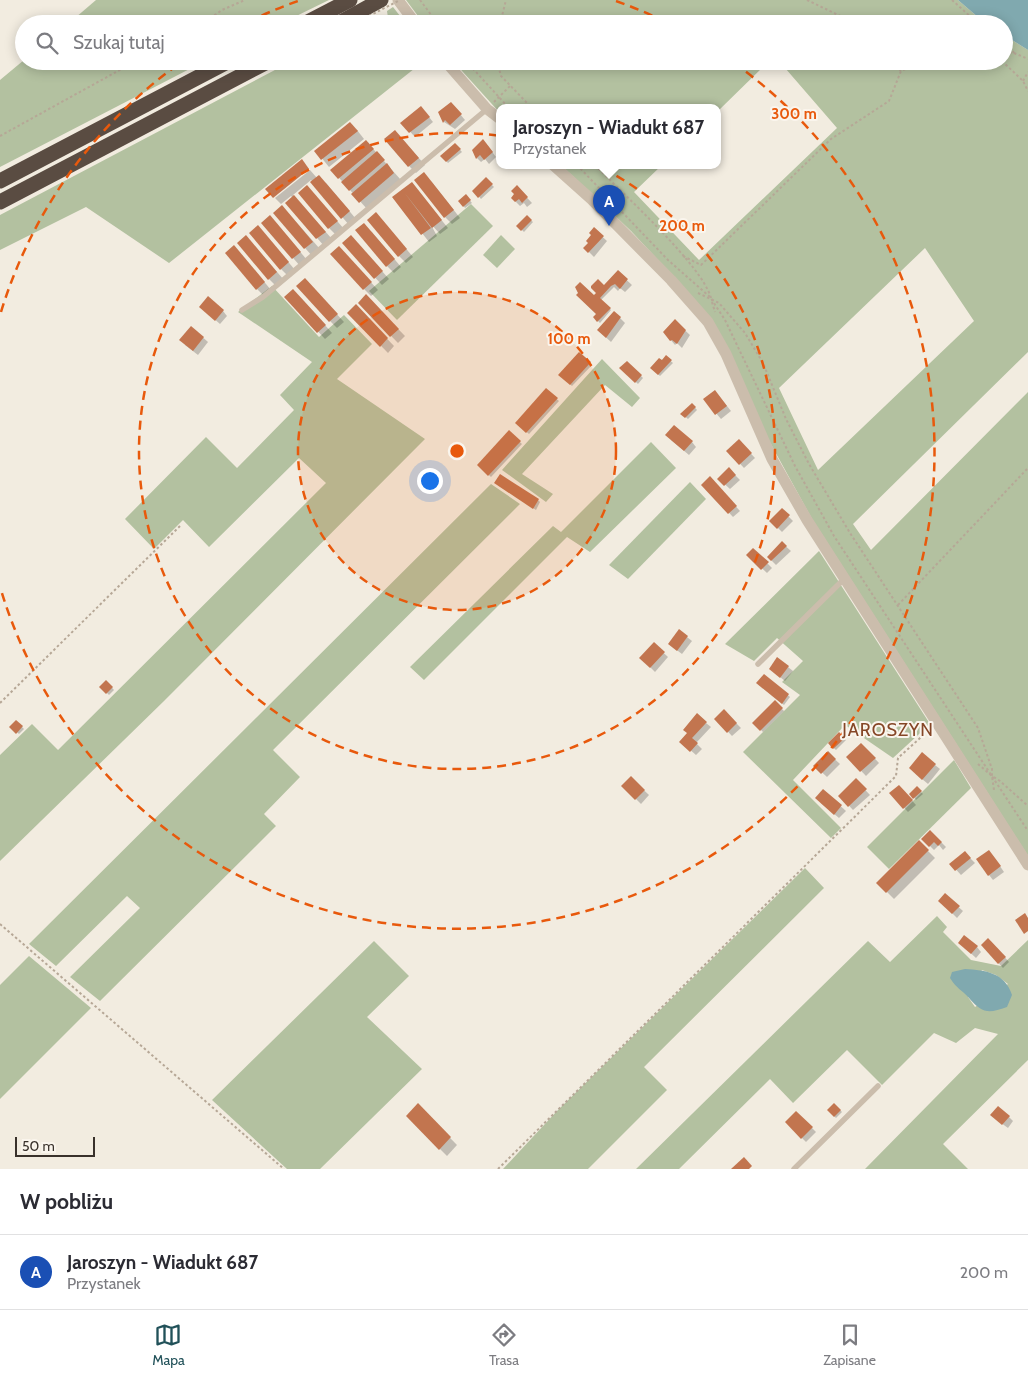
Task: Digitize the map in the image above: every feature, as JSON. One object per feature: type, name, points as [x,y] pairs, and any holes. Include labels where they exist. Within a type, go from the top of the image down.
[{"type":"highway","points":[[321,15],[350,0]]},
{"type":"highway","points":[[360,15],[367,12],[381,0]]},
{"type":"highway","points":[[0,181],[212,70]]},
{"type":"highway","points":[[0,202],[251,70]]},
{"type":"street","points":[[399,0],[410,15]]},
{"type":"street","points":[[453,70],[496,117]]},
{"type":"street","points":[[558,169],[591,198],[671,280],[708,322],[726,354],[772,459],[807,520],[1028,864]]},
{"type":"lane","points":[[242,310],[262,296],[487,109]]},
{"type":"lane","points":[[758,664],[844,579]]},
{"type":"lane","points":[[794,1169],[878,1086]]},
{"type":"path","points":[[215,15],[245,0]]},
{"type":"path","points":[[367,12],[399,0]]},
{"type":"path","points":[[420,0],[431,15]]},
{"type":"path","points":[[502,15],[506,0]]},
{"type":"path","points":[[807,0],[838,15]]},
{"type":"path","points":[[952,0],[969,15]]},
{"type":"path","points":[[1014,53],[1028,59]]},
{"type":"path","points":[[0,136],[120,70]]},
{"type":"path","points":[[473,70],[497,99],[504,104]]},
{"type":"path","points":[[499,70],[501,76],[528,104]]},
{"type":"path","points":[[1011,70],[1023,81],[1028,90]]},
{"type":"path","points":[[683,256],[701,265],[831,139],[889,101],[901,71]]},
{"type":"path","points":[[1023,81],[1028,72]]},
{"type":"path","points":[[497,99],[510,86]]},
{"type":"path","points":[[580,169],[668,260],[711,300],[725,320],[794,466],[822,515],[1028,831]]},
{"type":"path","points":[[599,169],[683,256],[708,287],[718,319]]},
{"type":"path","points":[[690,289],[719,303],[745,333],[763,363],[786,418],[809,464],[850,532],[978,728],[992,769],[992,776]]},
{"type":"path","points":[[898,605],[1028,468]]},
{"type":"path","points":[[0,702],[180,526]]},
{"type":"path","points":[[498,1169],[896,776],[898,758],[937,724]]},
{"type":"path","points":[[992,776],[1028,806]]},
{"type":"path","points":[[0,924],[284,1169]]},
{"type":"green space","points":[[96,0],[329,0],[298,15],[78,15]]},
{"type":"green space","points":[[406,0],[958,0],[976,15],[417,15]]},
{"type":"green space","points":[[393,7],[399,15],[388,15],[387,11]]},
{"type":"green space","points":[[1013,41],[1028,50],[1028,352],[853,524],[871,550],[1028,392],[1028,856],[812,519],[767,437],[733,360],[673,276],[631,231],[565,169],[658,169],[634,192],[699,260],[837,128],[787,70],[1013,70]],"holes":[[[925,248],[974,321],[818,470],[779,388]]]},
{"type":"green space","points":[[15,68],[15,70],[188,70],[0,167],[0,80]]},
{"type":"green space","points":[[275,70],[413,70],[169,263],[86,207],[0,250],[0,215]]},
{"type":"green space","points":[[461,70],[760,70],[721,108],[721,104],[496,104],[496,109]]},
{"type":"green space","points":[[471,204],[493,226],[397,320],[369,291]]},
{"type":"green space","points":[[501,235],[515,249],[497,268],[483,255]]},
{"type":"green space","points":[[272,286],[319,337],[344,315],[372,344],[337,379],[425,439],[164,701],[0,861],[0,755],[32,724],[58,750],[326,483],[299,458],[209,547],[183,520],[154,549],[125,519],[206,437],[237,468],[294,410],[280,395],[312,362],[238,312]]},
{"type":"green space","points":[[602,359],[640,398],[632,407],[605,385],[522,474],[553,494],[546,502],[502,470]]},
{"type":"green space","points":[[651,442],[676,468],[590,552],[567,537],[424,680],[410,667],[553,526],[561,532]]},
{"type":"green space","points":[[690,482],[706,499],[628,579],[609,565]]},
{"type":"green space","points":[[491,484],[520,504],[273,750],[300,777],[264,814],[276,826],[100,1001],[70,977],[140,908],[127,896],[56,966],[29,944]]},
{"type":"green space","points":[[819,551],[930,724],[893,758],[845,725],[793,780],[841,828],[831,838],[743,752],[800,695],[782,682],[803,661],[777,638],[754,661],[725,644]]},
{"type":"green space","points":[[954,760],[971,788],[889,869],[867,847]]},
{"type":"green space","points":[[805,868],[824,888],[644,1067],[667,1090],[588,1169],[503,1169],[557,1111]]},
{"type":"green space","points":[[937,916],[947,927],[943,932],[971,960],[1001,966],[1028,940],[1028,1060],[943,1144],[968,1169],[865,1169],[998,1034],[975,1028],[956,1043],[934,1033],[882,1085],[847,1050],[793,1103],[770,1079],[679,1169],[636,1169],[868,941],[890,962]],"holes":[[[982,970],[996,975],[1008,984],[975,1007],[968,997]]]},
{"type":"green space","points":[[374,941],[409,976],[367,1017],[422,1069],[320,1169],[287,1169],[212,1100]]},
{"type":"green space","points":[[29,956],[91,1008],[0,1099],[0,985]]},
{"type":"water","points":[[958,0],[1028,0],[1028,50],[1013,41],[1013,15],[976,15]]},
{"type":"water","points":[[965,969],[980,970],[1000,977],[1012,995],[1007,1007],[995,1011],[986,1011],[978,1007],[950,978],[952,972]]},
{"type":"building","points":[[451,102],[462,114],[450,125],[445,120],[443,123],[438,112]]},
{"type":"building","points":[[421,106],[430,117],[409,133],[400,123]]},
{"type":"building","points":[[350,122],[358,131],[321,160],[314,151]]},
{"type":"building","points":[[395,130],[419,158],[408,167],[384,139]]},
{"type":"building","points":[[483,139],[493,152],[484,160],[480,155],[476,159],[472,150]]},
{"type":"building","points":[[366,140],[374,149],[338,179],[330,170]]},
{"type":"building","points":[[455,143],[461,149],[446,162],[440,156]]},
{"type":"building","points":[[377,151],[385,160],[349,191],[341,182]]},
{"type":"building","points":[[302,159],[309,169],[273,198],[265,189]]},
{"type":"building","points":[[387,163],[394,173],[359,203],[351,194]]},
{"type":"building","points":[[424,172],[454,210],[444,218],[414,180]]},
{"type":"building","points":[[319,175],[350,211],[341,219],[310,182]]},
{"type":"building","points":[[486,177],[493,184],[478,198],[472,191]]},
{"type":"building","points":[[412,182],[442,220],[432,228],[404,192],[431,228],[421,235],[392,197]]},
{"type":"building","points":[[307,185],[338,221],[328,229],[298,193]]},
{"type":"building","points":[[517,185],[528,197],[522,203],[519,199],[515,202],[511,198],[514,194],[511,191]]},
{"type":"building","points":[[466,194],[471,200],[463,207],[458,201]]},
{"type":"building","points":[[294,195],[326,232],[316,239],[285,203]]},
{"type":"building","points":[[282,205],[313,242],[304,249],[273,213]]},
{"type":"building","points":[[376,212],[407,249],[398,257],[367,220]]},
{"type":"building","points":[[270,215],[301,252],[292,259],[261,223]]},
{"type":"building","points":[[527,215],[532,220],[521,231],[516,226]]},
{"type":"building","points":[[364,223],[395,259],[386,267],[355,230]]},
{"type":"building","points":[[258,225],[289,262],[280,270],[249,233]]},
{"type":"building","points":[[594,227],[604,236],[588,253],[583,248],[588,243],[586,241],[591,235],[589,233]]},
{"type":"building","points":[[246,235],[277,272],[268,280],[237,243]]},
{"type":"building","points":[[351,235],[383,271],[374,279],[342,243]]},
{"type":"building","points":[[234,245],[265,282],[256,290],[225,253]]},
{"type":"building","points":[[339,246],[372,282],[363,290],[330,254]]},
{"type":"building","points":[[618,270],[628,279],[620,289],[615,284],[600,298],[611,308],[597,322],[593,317],[596,314],[576,295],[578,293],[575,287],[580,282],[594,295],[596,293],[591,286],[598,279],[604,285]]},
{"type":"building","points":[[305,278],[338,314],[329,322],[296,286]]},
{"type":"building","points":[[293,289],[326,325],[317,333],[284,297]]},
{"type":"building","points":[[366,294],[399,329],[390,337],[358,303]]},
{"type":"building","points":[[208,296],[224,310],[215,321],[199,307]]},
{"type":"building","points":[[356,304],[388,338],[380,347],[347,313]]},
{"type":"building","points":[[614,311],[621,317],[606,338],[597,330]]},
{"type":"building","points":[[675,319],[686,330],[677,344],[672,340],[670,341],[663,332]]},
{"type":"building","points":[[191,326],[204,337],[193,351],[179,340]]},
{"type":"building","points":[[579,352],[591,362],[570,385],[558,375]]},
{"type":"building","points":[[666,355],[672,360],[658,375],[650,368],[659,358],[662,360]]},
{"type":"building","points":[[627,361],[642,375],[635,383],[619,368]]},
{"type":"building","points":[[546,388],[558,398],[526,433],[515,423]]},
{"type":"building","points":[[715,390],[727,406],[715,415],[703,399]]},
{"type":"building","points":[[692,403],[696,407],[685,418],[680,414]]},
{"type":"building","points":[[674,425],[693,441],[684,451],[665,435]]},
{"type":"building","points":[[509,430],[521,441],[488,476],[477,465]]},
{"type":"building","points":[[739,439],[752,453],[739,465],[726,451]]},
{"type":"building","points":[[729,467],[736,475],[724,486],[717,479]]},
{"type":"building","points":[[500,474],[539,499],[533,509],[494,483]]},
{"type":"building","points":[[710,476],[737,506],[728,514],[701,485]]},
{"type":"building","points":[[782,508],[790,515],[777,529],[769,521]]},
{"type":"building","points":[[782,541],[787,546],[771,561],[767,557]]},
{"type":"building","points":[[753,548],[769,562],[761,570],[746,555]]},
{"type":"building","points":[[679,629],[688,636],[677,651],[668,644]]},
{"type":"building","points":[[654,642],[665,652],[650,668],[639,658]]},
{"type":"building","points":[[777,657],[789,666],[780,678],[769,669]]},
{"type":"building","points":[[764,674],[789,694],[782,704],[756,683]]},
{"type":"building","points":[[106,680],[113,687],[106,694],[99,687]]},
{"type":"building","points":[[775,700],[783,708],[760,731],[752,723]]},
{"type":"building","points":[[724,709],[737,723],[727,733],[714,719]]},
{"type":"building","points":[[697,713],[707,722],[692,738],[698,743],[690,752],[679,742],[687,733],[683,730]]},
{"type":"building","points":[[16,720],[23,726],[16,734],[9,727]]},
{"type":"building","points":[[839,732],[845,738],[833,749],[828,743]]},
{"type":"building","points":[[861,743],[876,758],[860,772],[846,757]]},
{"type":"building","points":[[828,751],[836,759],[821,774],[813,766]]},
{"type":"building","points":[[922,752],[936,764],[922,780],[909,768]]},
{"type":"building","points":[[631,776],[645,790],[635,800],[621,786]]},
{"type":"building","points":[[856,778],[867,789],[848,807],[838,796]]},
{"type":"building","points":[[899,785],[913,800],[903,809],[889,793]]},
{"type":"building","points":[[917,786],[922,791],[913,799],[909,794]]},
{"type":"building","points":[[823,789],[842,805],[834,815],[815,798]]},
{"type":"building","points":[[930,830],[942,842],[938,846],[934,842],[929,847],[921,839]]},
{"type":"building","points":[[919,840],[929,850],[886,893],[876,883]]},
{"type":"building","points":[[989,850],[1001,866],[988,876],[976,859]]},
{"type":"building","points":[[965,851],[971,858],[955,871],[949,864]]},
{"type":"building","points":[[945,893],[960,906],[952,914],[938,901]]},
{"type":"building","points":[[1025,913],[1028,918],[1028,931],[1024,934],[1015,920]]},
{"type":"building","points":[[964,935],[978,946],[971,954],[958,943]]},
{"type":"building","points":[[988,938],[1006,957],[998,964],[981,945]]},
{"type":"building","points":[[418,1103],[451,1137],[439,1150],[406,1116]]},
{"type":"building","points":[[834,1103],[841,1110],[834,1117],[827,1110]]},
{"type":"building","points":[[998,1106],[1010,1116],[1002,1125],[990,1115]]},
{"type":"building","points":[[796,1111],[813,1127],[801,1139],[785,1122]]},
{"type":"building","points":[[744,1157],[752,1166],[749,1169],[731,1169]]},
{"type":"place","name":"Jaroszyn - Wiadukt 687","points":[[609,226]]},
{"type":"district","name":"JAROSZYN","points":[[888,730]]}]
